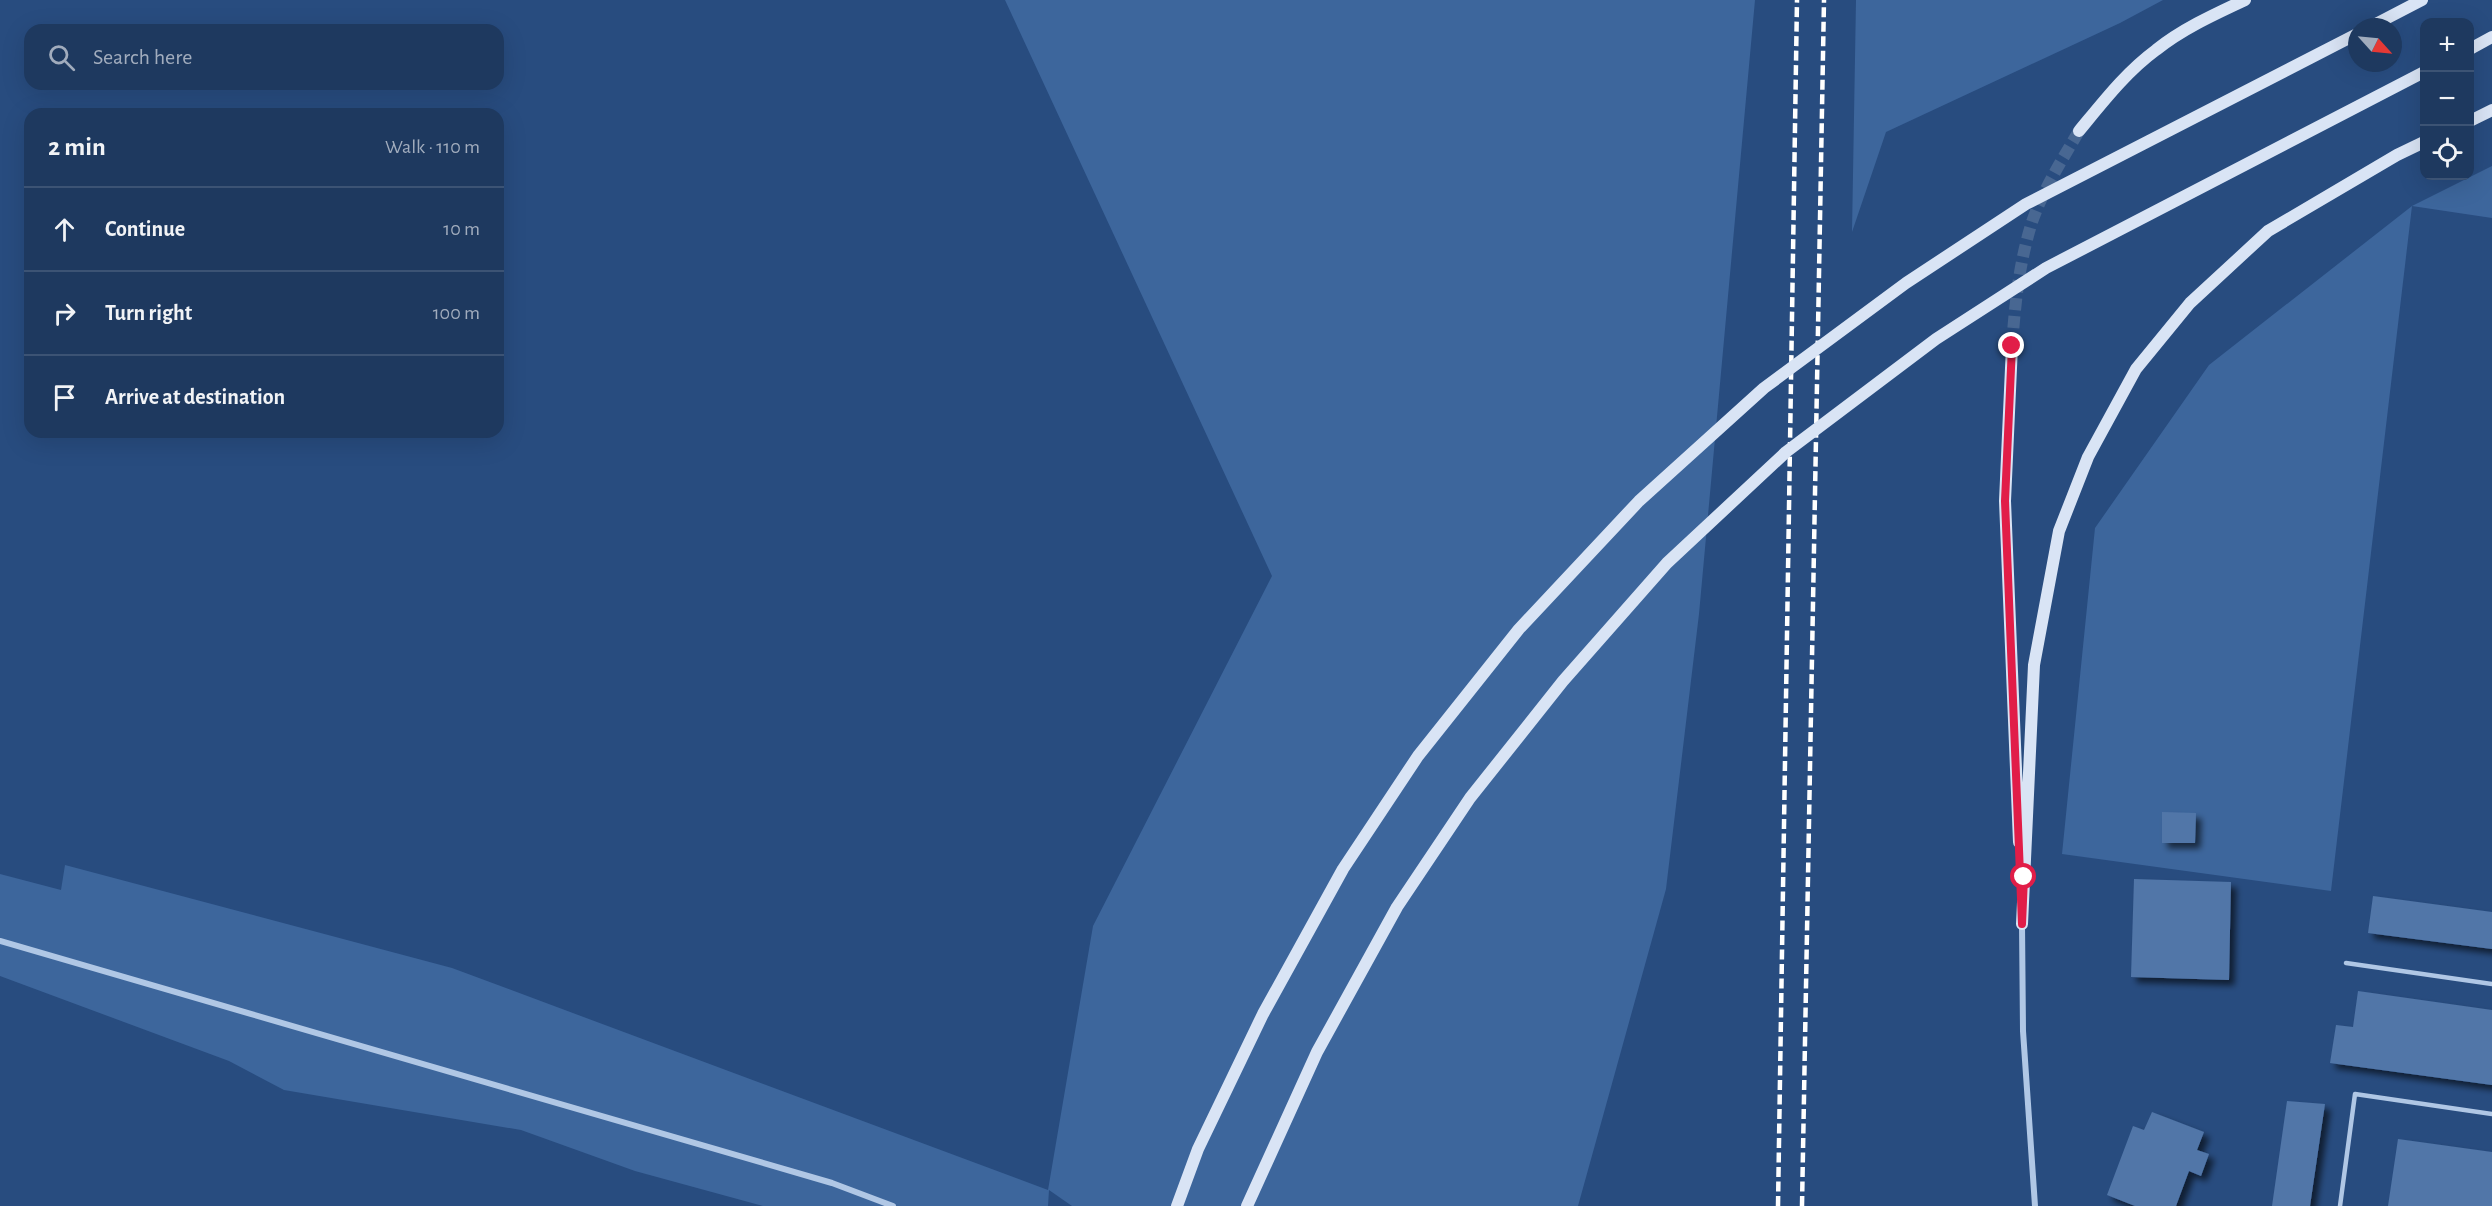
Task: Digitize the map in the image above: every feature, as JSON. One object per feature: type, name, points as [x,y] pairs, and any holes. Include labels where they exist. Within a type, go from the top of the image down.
[{"type":"main road","points":[[2079,130],[2113,90],[2156,50],[2210,16],[2245,0]]},
{"type":"main road","points":[[2387,18],[2422,0]]},
{"type":"main road","points":[[2474,46],[2492,37]]},
{"type":"main road","points":[[1178,1206],[1198,1149],[1263,1014],[1343,869],[1418,756],[1519,629],[1639,501],[1764,388],[1906,284],[2026,204],[2348,39]]},
{"type":"main road","points":[[1247,1206],[1317,1052],[1398,907],[1470,798],[1563,681],[1667,563],[1786,452],[1936,339],[2046,268],[2420,74]]},
{"type":"main road","points":[[2474,119],[2492,110]]},
{"type":"main road","points":[[2022,924],[2034,665],[2059,531],[2088,457],[2136,369],[2190,303],[2268,231],[2397,155],[2420,144]]},
{"type":"main road","points":[[2012,346],[2005,501],[2022,924]]},
{"type":"street","points":[[2022,924],[2023,1031],[2035,1206]]},
{"type":"street","points":[[0,941],[832,1183],[893,1206]]},
{"type":"lane","points":[[2346,963],[2492,984]]},
{"type":"lane","points":[[2340,1206],[2355,1094],[2492,1114]]},
{"type":"shaded area","points":[[1005,0],[1755,0],[1699,614],[1666,889],[1578,1206],[1072,1206],[1049,1190],[1048,1206],[763,1206],[635,1171],[521,1130],[284,1090],[229,1061],[0,976],[0,874],[61,890],[65,865],[452,968],[1048,1190],[1093,926],[1272,576]]},
{"type":"shaded area","points":[[1856,0],[2163,0],[2120,23],[1886,132],[1852,232]]},
{"type":"shaded area","points":[[2492,166],[2492,218],[2412,206],[2464,180],[2474,180],[2474,175]]},
{"type":"shaded area","points":[[2412,206],[2331,891],[2062,854],[2095,528],[2209,365]]},
{"type":"building","points":[[2162,812],[2196,813],[2195,843],[2162,843]]},
{"type":"building","points":[[2134,879],[2231,882],[2229,980],[2131,977]]},
{"type":"building","points":[[2373,896],[2492,912],[2492,949],[2368,933]]},
{"type":"building","points":[[2358,991],[2492,1010],[2492,1085],[2330,1063],[2336,1025],[2353,1027]]},
{"type":"building","points":[[2287,1101],[2325,1104],[2310,1206],[2272,1206]]},
{"type":"building","points":[[2152,1112],[2204,1132],[2197,1150],[2209,1154],[2201,1176],[2189,1171],[2176,1206],[2135,1206],[2107,1195],[2133,1126],[2144,1130]]},
{"type":"building","points":[[2398,1139],[2492,1152],[2492,1206],[2388,1206]]},
{"type":"tunnel","points":[[2012,346],[2018,284],[2032,222],[2047,187],[2079,131]]},
{"type":"railway","points":[[1778,1206],[1797,0]]},
{"type":"railway","points":[[1802,1206],[1824,0]]},
{"type":"route","points":[[2012,346],[2005,501],[2022,924],[2024,877]]}]
